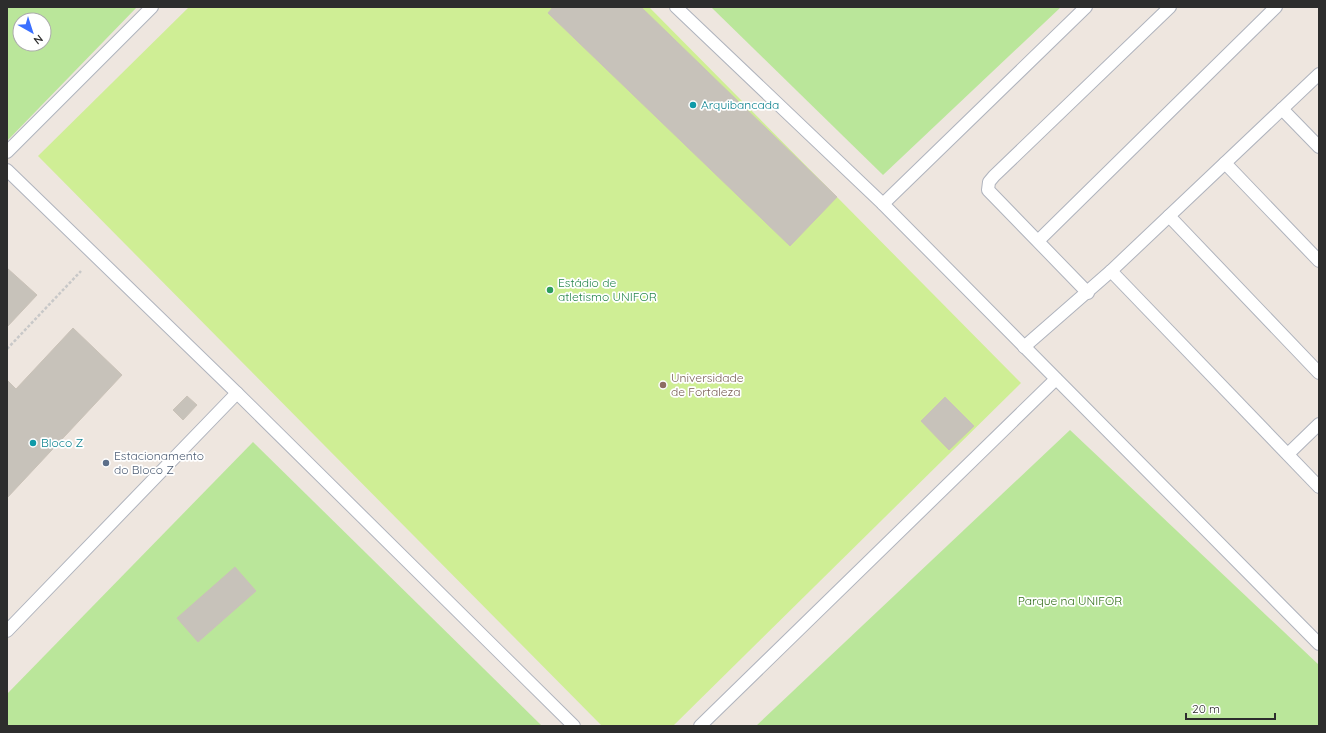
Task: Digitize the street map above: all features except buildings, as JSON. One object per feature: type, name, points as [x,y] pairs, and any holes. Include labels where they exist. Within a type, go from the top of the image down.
[{"type":"lane","points":[[7,152],[152,7]]},
{"type":"lane","points":[[676,7],[883,204],[1319,644]]},
{"type":"lane","points":[[883,204],[1086,7]]},
{"type":"lane","points":[[1088,293],[988,190],[989,182],[1170,7]]},
{"type":"lane","points":[[1038,240],[1276,7]]},
{"type":"lane","points":[[1024,347],[1088,293],[1319,74]]},
{"type":"lane","points":[[1282,109],[1319,147]]},
{"type":"lane","points":[[1225,164],[1319,261]]},
{"type":"lane","points":[[7,170],[574,726]]},
{"type":"lane","points":[[1169,216],[1319,373]]},
{"type":"lane","points":[[1111,271],[1319,487]]},
{"type":"lane","points":[[700,726],[1056,379]]},
{"type":"lane","points":[[7,631],[237,394]]},
{"type":"lane","points":[[1288,454],[1319,424]]},
{"type":"path","points":[[7,349],[95,256]]},
{"type":"green space","points":[[7,7],[137,7],[7,141]]},
{"type":"green space","name":"Estádio de atletismo UNIFOR","points":[[189,7],[649,7],[1021,383],[673,726],[602,726],[38,156]]},
{"type":"green space","points":[[711,7],[1061,7],[883,175]]},
{"type":"green space","name":"Parque na UNIFOR","points":[[1070,430],[1319,665],[1319,726],[756,726]]},
{"type":"green space","points":[[253,442],[542,726],[7,726],[7,694]]},
{"type":"place","name":"Arquibancada","points":[[693,105]]},
{"type":"place","name":"Estádio de atletismo UNIFOR","points":[[550,290]]},
{"type":"place","name":"Universidade de Fortaleza","points":[[663,385]]},
{"type":"place","name":"Bloco Z","points":[[33,443]]},
{"type":"place","name":"Estacionamento do Bloco Z","points":[[106,463]]}]
